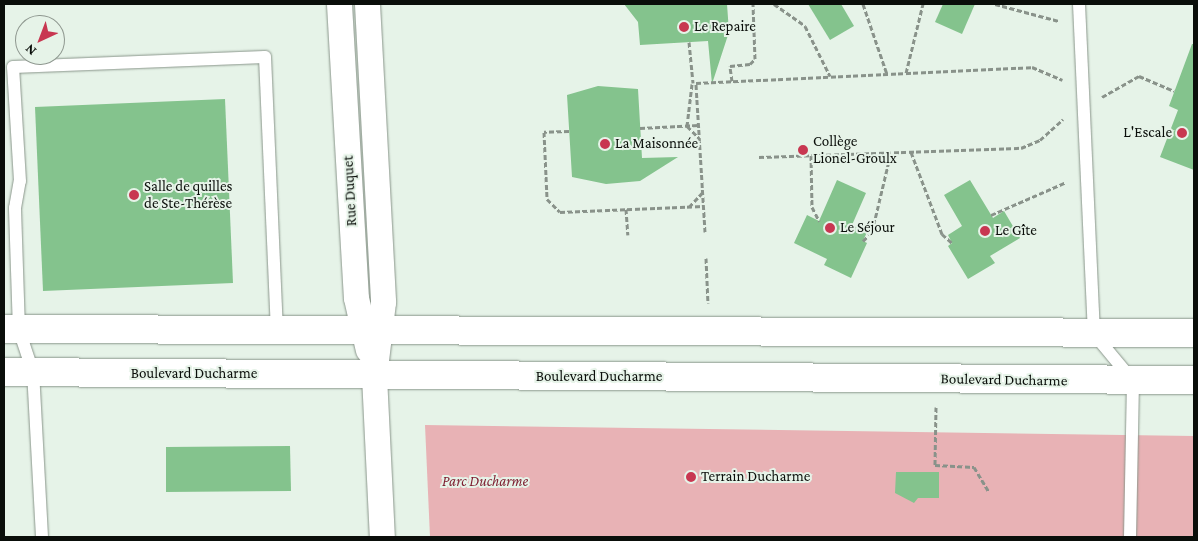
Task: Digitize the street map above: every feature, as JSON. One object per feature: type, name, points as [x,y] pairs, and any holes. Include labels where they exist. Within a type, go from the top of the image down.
[{"type":"street","name":"Rue Duquet","points":[[339,4],[356,298],[372,332],[382,537]]},
{"type":"street","name":"Rue Duquet","points":[[367,4],[384,302],[372,332]]},
{"type":"street","points":[[11,330],[1194,333]]},
{"type":"street","name":"Boulevard Ducharme","points":[[4,372],[374,376],[1194,380]]},
{"type":"lane","points":[[1079,4],[1079,26],[1086,100],[1094,334],[1133,380],[1130,537]]},
{"type":"lane","points":[[42,537],[33,372],[11,330],[15,208],[20,181],[13,67],[265,57],[277,332]]},
{"type":"path","points":[[732,81],[730,66],[750,64],[755,59],[753,4]]},
{"type":"path","points":[[774,4],[805,26],[830,76]]},
{"type":"path","points":[[863,4],[887,74]]},
{"type":"path","points":[[906,73],[922,4]]},
{"type":"path","points":[[995,4],[1079,26]]},
{"type":"path","points":[[689,42],[699,125],[706,232]]},
{"type":"path","points":[[694,83],[1040,68],[1086,100]]},
{"type":"path","points":[[759,157],[1026,147],[1048,135],[1086,100],[1106,96],[1138,76],[1174,91]]},
{"type":"path","points":[[687,126],[694,83]]},
{"type":"path","points":[[640,128],[699,125]]},
{"type":"path","points":[[687,126],[699,138]]},
{"type":"path","points":[[569,131],[544,132],[547,199],[560,212],[704,206]]},
{"type":"path","points":[[862,241],[872,232],[891,152]]},
{"type":"path","points":[[911,152],[942,234],[952,243]]},
{"type":"path","points":[[811,155],[812,207],[819,220]]},
{"type":"path","points":[[991,215],[1088,170]]},
{"type":"path","points":[[689,207],[703,193]]},
{"type":"path","points":[[626,210],[628,234]]},
{"type":"path","points":[[706,258],[709,308]]},
{"type":"path","points":[[936,407],[935,466],[974,467],[989,492]]},
{"type":"green space","name":"Parc Ducharme","points":[[425,425],[1194,436],[1194,537],[430,537]]},
{"type":"building","name":"Le Repaire","points":[[624,4],[727,4],[729,32],[712,84],[708,41],[640,45],[638,22]]},
{"type":"building","points":[[808,4],[841,4],[854,26],[830,40]]},
{"type":"building","points":[[943,4],[975,4],[962,34],[935,22]]},
{"type":"building","name":"L'Escale","points":[[1192,44],[1194,44],[1194,170],[1160,157],[1178,110],[1169,106]]},
{"type":"building","name":"La Maisonnée","points":[[598,86],[638,89],[642,158],[678,157],[640,181],[606,184],[572,177],[567,95]]},
{"type":"building","name":"Salle de quilles de Ste-Thérèse","points":[[225,99],[233,283],[43,291],[35,107]]},
{"type":"building","name":"Le Séjour","points":[[837,180],[866,193],[852,225],[867,232],[863,241],[867,243],[851,278],[824,265],[827,259],[794,243],[807,215],[819,221]]},
{"type":"building","name":"Le Gîte","points":[[970,180],[993,218],[1004,211],[1020,238],[990,256],[995,263],[968,279],[948,246],[952,243],[948,235],[962,226],[944,195]]},
{"type":"building","points":[[290,446],[291,491],[166,492],[166,447]]},
{"type":"building","points":[[896,472],[939,472],[939,498],[918,498],[914,503],[895,493]]},
{"type":"place","name":"Le Repaire","points":[[684,27]]},
{"type":"place","name":"L'Escale","points":[[1182,133]]},
{"type":"place","name":"La Maisonnée","points":[[605,144]]},
{"type":"place","name":"Collège Lionel-Groulx","points":[[803,150]]},
{"type":"place","name":"Salle de quilles de Ste-Thérèse","points":[[134,195]]},
{"type":"place","name":"Le Séjour","points":[[830,228]]},
{"type":"place","name":"Le Gîte","points":[[985,231]]},
{"type":"place","name":"Terrain Ducharme","points":[[691,477]]}]
